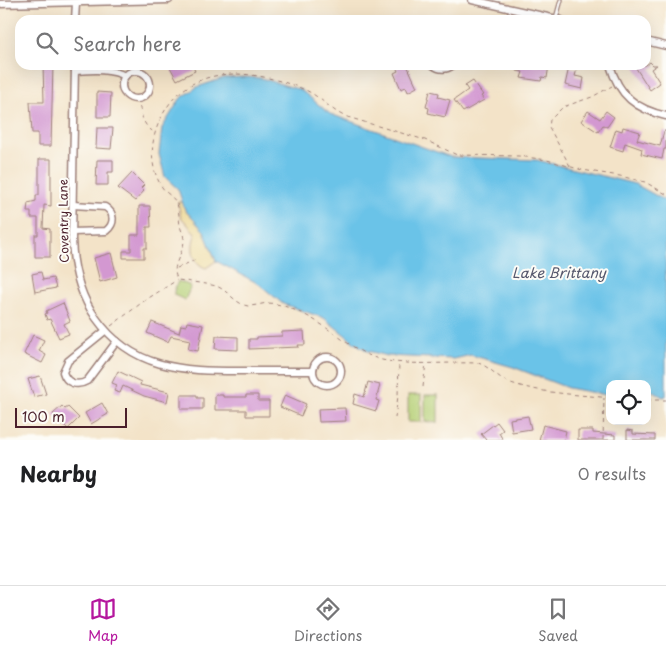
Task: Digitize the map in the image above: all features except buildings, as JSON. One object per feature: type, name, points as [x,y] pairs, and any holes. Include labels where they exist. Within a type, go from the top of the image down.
[{"type":"street","points":[[0,4],[169,0]]},
{"type":"street","points":[[472,0],[540,15]]},
{"type":"street","points":[[75,15],[76,3]]},
{"type":"street","points":[[651,42],[666,46]]},
{"type":"street","name":"Coventry Lane","points":[[75,70],[73,259],[80,288],[88,305],[106,331],[138,356],[150,362],[177,369],[209,371],[312,371]]},
{"type":"street","points":[[96,70],[120,73],[125,76]]},
{"type":"street","points":[[612,70],[624,94],[637,105],[666,116]]},
{"type":"street","points":[[134,72],[139,72],[148,77],[149,89],[146,95],[138,98],[130,98],[123,91],[125,76],[134,72]]},
{"type":"street","points":[[72,232],[106,231],[112,224],[112,214],[105,207],[73,205]]},
{"type":"street","points":[[106,331],[68,361],[63,372],[67,380],[74,384],[84,384],[117,341]]},
{"type":"street","points":[[325,357],[335,358],[340,369],[338,379],[330,384],[321,383],[315,379],[312,371],[315,364],[325,357]]},
{"type":"lane","points":[[559,15],[561,0]]},
{"type":"path","points":[[178,280],[176,269],[184,239],[174,198],[160,185],[155,171],[153,162],[154,133],[166,107],[174,96],[185,86],[211,77],[251,74],[266,76],[311,92],[334,111],[344,116],[425,140],[457,156],[519,156],[547,160],[645,182],[666,194]]},
{"type":"path","points":[[571,166],[549,127],[550,120],[563,107],[592,97],[617,83]]},
{"type":"path","points":[[138,98],[144,123],[154,133]]},
{"type":"path","points":[[176,269],[195,260]]},
{"type":"path","points":[[106,331],[144,301],[178,280],[217,286],[239,303],[249,306],[269,303],[303,314],[321,324],[355,349],[383,360],[478,363],[487,366],[508,382],[542,391],[604,397],[603,440]]},
{"type":"path","points":[[395,418],[399,362]]},
{"type":"path","points":[[423,387],[426,362]]},
{"type":"path","points":[[651,400],[666,400]]},
{"type":"green space","points":[[178,281],[191,286],[185,300],[174,295]]},
{"type":"green space","points":[[408,395],[421,395],[421,422],[408,422]]},
{"type":"green space","points":[[425,395],[438,395],[438,422],[425,422]]},
{"type":"sand","points":[[178,202],[183,202],[185,210],[204,231],[216,261],[206,268],[198,263],[193,254],[193,243],[196,234],[181,217]]},
{"type":"water","name":"Lake Brittany","points":[[224,78],[261,78],[301,90],[330,114],[451,157],[537,160],[635,184],[666,201],[666,396],[663,397],[651,390],[651,380],[606,380],[606,395],[568,388],[513,367],[471,355],[454,359],[388,356],[368,351],[324,318],[283,304],[259,284],[216,261],[204,231],[185,210],[178,189],[165,177],[159,154],[162,128],[180,99],[197,87]]}]
